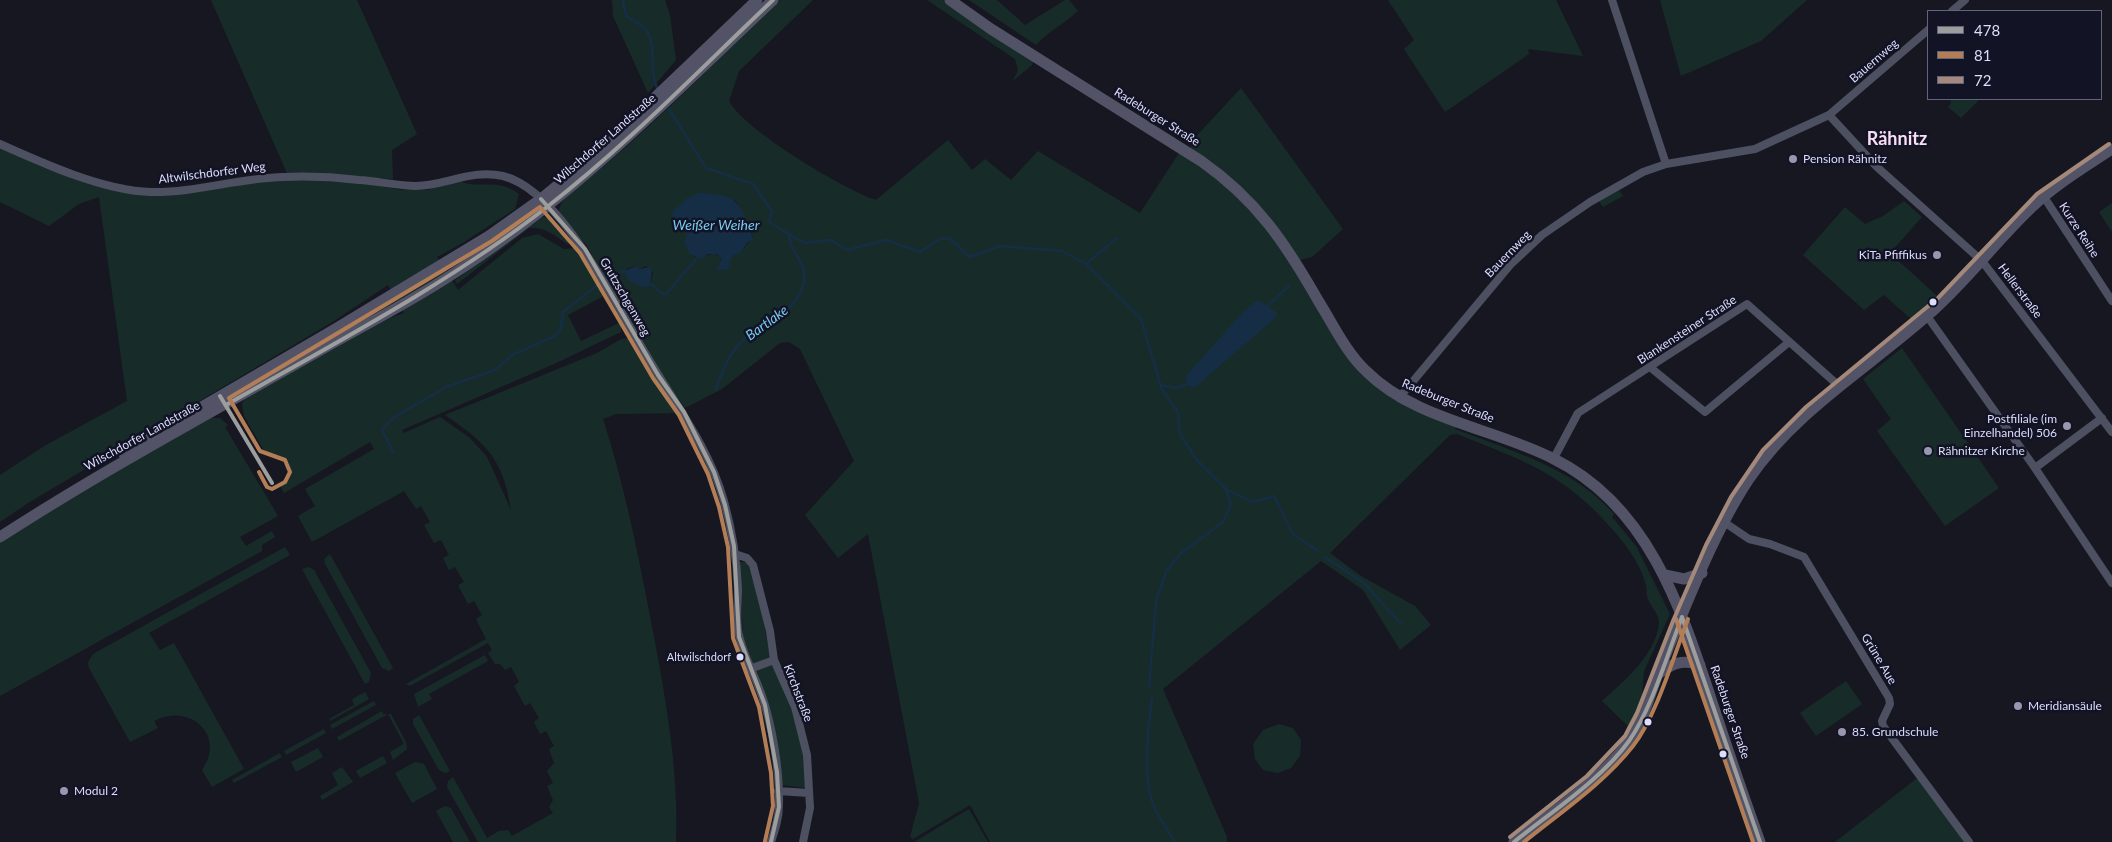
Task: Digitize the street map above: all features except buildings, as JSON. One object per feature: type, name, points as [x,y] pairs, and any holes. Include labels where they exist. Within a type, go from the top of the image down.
[{"type":"main road","name":"Wilschdorfer Landstraße","points":[[0,529],[82,477],[338,328],[544,203],[757,0]]},
{"type":"main road","name":"Wilschdorfer Landstraße","points":[[0,537],[95,476],[206,417],[449,276],[637,131],[774,0]]},
{"type":"main road","name":"Radeburger Straße","points":[[950,0],[990,29],[1201,162],[1241,192],[1284,243],[1349,352],[1365,370],[1399,398],[1554,458],[1594,484],[1620,509],[1654,555],[1665,575],[1700,665],[1760,842]]},
{"type":"main road","points":[[1514,842],[1604,769],[1622,750],[1642,719],[1658,674],[1724,522],[1747,482],[1772,449],[1805,414],[1927,316],[2044,197],[2112,149]]},
{"type":"main road","points":[[1665,575],[1684,579],[1702,573]]},
{"type":"main road","points":[[1658,674],[1676,662],[1684,661],[1700,665]]},
{"type":"street","points":[[1612,0],[1666,164]]},
{"type":"street","points":[[1953,10],[1965,0]]},
{"type":"street","name":"Bauernweg","points":[[1399,398],[1511,264],[1542,235],[1590,202],[1643,172],[1666,164],[1755,149],[1829,115],[1927,31]]},
{"type":"street","name":"Hellerstraße","points":[[1829,115],[1876,167],[1982,261],[2112,432]]},
{"type":"street","name":"Altwilschdorfer Weg","points":[[0,144],[42,163],[88,178],[128,189],[148,192],[186,189],[254,178],[285,176],[353,179],[414,186],[433,185],[462,175],[479,173],[513,179],[532,190],[544,203]]},
{"type":"street","name":"Kurze Reihe","points":[[2044,197],[2112,301]]},
{"type":"street","name":"Grutzschgenweg","points":[[544,203],[585,249],[658,375],[680,407],[714,472],[725,505],[735,554]]},
{"type":"street","name":"Blankensteiner Straße","points":[[1554,458],[1578,413],[1651,368],[1747,304],[1839,386]]},
{"type":"street","points":[[1927,316],[2035,468],[2112,583]]},
{"type":"street","points":[[1651,368],[1705,412],[1789,342]]},
{"type":"street","points":[[2035,468],[2102,418]]},
{"type":"street","name":"Grüne Aue","points":[[1724,522],[1749,539],[1770,544],[1804,557],[1889,698],[1890,704],[1882,720],[1884,726],[1969,842]]},
{"type":"street","points":[[735,554],[738,632],[765,706],[780,807],[770,842]]},
{"type":"street","name":"Kirchstraße","points":[[735,554],[747,558],[753,565],[770,631],[774,660],[800,723],[807,755],[810,814],[803,842]]},
{"type":"street","name":"Kirchstraße","points":[[750,668],[774,660]]},
{"type":"street","points":[[778,791],[809,792]]},
{"type":"green space","points":[[211,0],[357,0],[417,134],[392,150],[393,179],[287,173]]},
{"type":"green space","points":[[612,0],[665,0],[670,15],[676,60],[648,93],[613,16]]},
{"type":"green space","points":[[780,0],[813,0],[739,71],[729,101],[738,113],[754,127],[796,157],[841,184],[876,200],[948,140],[972,170],[985,159],[1011,180],[1038,151],[1140,213],[1179,153],[1224,184],[1273,235],[1363,375],[1385,392],[1407,405],[1457,426],[1455,429],[1540,462],[1580,484],[1598,498],[1614,514],[1612,517],[1636,546],[1670,614],[1644,671],[1642,694],[1631,729],[1602,701],[1638,666],[1657,635],[1659,619],[1648,600],[1643,577],[1632,555],[1618,536],[1595,511],[1560,482],[1503,452],[1457,434],[1450,435],[1330,553],[1361,576],[1415,606],[1431,625],[1400,650],[1363,590],[1321,561],[1163,689],[1227,837],[1227,842],[990,842],[970,805],[913,839],[910,837],[919,803],[868,534],[838,558],[805,515],[854,461],[800,349],[789,342],[780,343],[722,389],[685,408],[660,373],[587,246],[559,212],[564,199],[576,187],[603,167],[649,126]],"holes":[[[708,193],[736,201],[753,237],[741,252],[736,253],[717,267],[722,259],[712,254],[694,257],[691,254],[687,242],[688,235],[684,228],[675,227],[674,216]],[[635,266],[640,269],[646,266],[653,272],[650,286],[626,269]]]},
{"type":"green space","points":[[927,0],[943,0],[1034,61],[1032,65],[1013,81],[1018,70],[1015,59]]},
{"type":"green space","points":[[969,0],[997,0],[1025,25],[1065,0],[1069,0],[1078,11],[1036,45]]},
{"type":"green space","points":[[1388,0],[1556,0],[1583,56],[1528,49],[1529,54],[1445,112],[1404,49],[1414,40]]},
{"type":"green space","points":[[1660,0],[1807,0],[1761,41],[1681,76]]},
{"type":"green space","points":[[1241,88],[1343,229],[1312,257],[1300,260],[1191,150],[1191,142]]},
{"type":"green space","points":[[1950,100],[1979,100],[1961,118],[1948,107],[1951,103]]},
{"type":"green space","points":[[0,148],[39,166],[98,186],[132,193],[290,179],[343,180],[402,190],[427,190],[460,181],[503,186],[511,189],[519,194],[515,209],[461,244],[437,257],[458,290],[522,238],[538,234],[564,249],[576,248],[606,295],[568,315],[581,341],[621,322],[621,332],[554,364],[402,430],[404,433],[440,417],[470,438],[487,457],[511,510],[503,477],[490,453],[471,434],[445,415],[597,353],[621,339],[630,338],[680,413],[616,414],[603,419],[630,517],[660,672],[673,757],[676,842],[478,842],[447,787],[448,781],[453,777],[487,838],[499,831],[508,830],[512,836],[553,813],[549,807],[553,800],[547,786],[553,783],[547,771],[554,763],[549,749],[554,746],[546,731],[540,734],[534,722],[539,718],[530,703],[525,706],[514,686],[519,682],[511,667],[505,670],[500,664],[495,664],[488,653],[492,650],[488,643],[410,686],[406,684],[486,639],[476,619],[482,615],[474,601],[468,604],[458,585],[464,582],[455,567],[449,570],[443,558],[449,555],[441,540],[434,543],[424,525],[430,522],[421,506],[416,509],[404,491],[312,542],[298,516],[315,506],[305,489],[374,449],[370,442],[284,493],[280,485],[290,471],[280,456],[266,454],[244,416],[242,404],[245,398],[390,318],[404,313],[398,301],[237,394],[395,297],[388,285],[334,321],[28,503],[0,522],[0,475],[46,445],[127,401],[99,197],[79,204],[49,226],[0,202]]},
{"type":"green space","points":[[1619,190],[1623,196],[1603,207],[1599,201]]},
{"type":"green space","points":[[1904,201],[1922,217],[1890,253],[1937,296],[1911,319],[1884,295],[1864,310],[1803,255],[1845,207],[1865,224],[1883,216]]},
{"type":"green space","points":[[2112,203],[2112,232],[2099,212]]},
{"type":"green space","points":[[543,217],[551,218],[573,242],[567,244],[545,230],[529,228],[457,284],[455,280]]},
{"type":"green space","points":[[1902,348],[1999,488],[1945,526],[1877,431],[1891,419],[1863,379]]},
{"type":"green space","points":[[211,418],[220,418],[228,425],[225,427],[278,516],[240,537],[246,546],[272,531],[275,537],[262,545],[262,551],[0,696],[0,540],[88,486]]},
{"type":"green space","points":[[285,547],[290,555],[149,633],[160,650],[174,643],[244,769],[212,787],[202,770],[209,757],[210,745],[207,734],[200,725],[191,719],[180,716],[167,716],[154,721],[158,728],[130,742],[89,668],[88,662],[93,654]]},
{"type":"green space","points":[[330,554],[393,668],[389,671],[382,668],[325,564],[324,559]]},
{"type":"green space","points":[[739,562],[746,562],[751,570],[764,622],[770,657],[753,665],[743,636]]},
{"type":"green space","points":[[309,567],[314,570],[371,673],[369,682],[365,684],[302,569]]},
{"type":"green space","points":[[485,655],[488,661],[429,694],[432,699],[418,707],[414,694]]},
{"type":"green space","points":[[771,663],[792,706],[804,756],[806,788],[782,785],[764,689],[755,669]]},
{"type":"green space","points":[[1846,681],[1862,704],[1816,736],[1800,713]]},
{"type":"green space","points":[[365,692],[369,699],[330,721],[329,719],[354,705],[352,699]]},
{"type":"green space","points":[[374,701],[376,705],[332,729],[330,725]]},
{"type":"green space","points":[[382,711],[383,714],[388,714],[339,741],[337,737]]},
{"type":"green space","points":[[388,714],[391,714],[406,742],[407,749],[393,760],[390,752],[404,744]]},
{"type":"green space","points":[[419,715],[450,771],[445,773],[439,770],[413,724],[413,719]]},
{"type":"green space","points":[[1279,724],[1293,728],[1301,740],[1300,756],[1291,768],[1278,773],[1263,770],[1255,759],[1253,744],[1263,730]]},
{"type":"green space","points":[[324,729],[326,733],[286,755],[284,751]]},
{"type":"green space","points":[[318,748],[323,757],[296,772],[291,762]]},
{"type":"green space","points":[[280,753],[282,757],[234,783],[232,780]]},
{"type":"green space","points":[[383,756],[387,763],[360,778],[356,771]]},
{"type":"green space","points":[[415,762],[424,764],[437,789],[412,803],[395,773]]},
{"type":"green space","points":[[342,767],[353,782],[322,800],[320,796],[338,785],[332,773]]},
{"type":"green space","points":[[1916,779],[1919,779],[1965,842],[1835,842]]},
{"type":"green space","points":[[445,806],[451,808],[470,842],[453,842],[436,811]]},
{"type":"green space","points":[[969,809],[988,842],[914,842]]},
{"type":"water","name":"Weißer Weiher","points":[[698,193],[729,197],[739,206],[748,224],[753,240],[748,242],[741,252],[732,256],[728,269],[718,270],[717,267],[722,259],[718,255],[708,254],[701,259],[690,254],[684,242],[687,235],[684,228],[675,227],[672,213],[686,199]]},
{"type":"water","points":[[636,266],[640,269],[649,267],[652,270],[650,286],[642,287],[628,280],[624,271]]},
{"type":"water","points":[[1256,301],[1262,302],[1277,313],[1275,318],[1194,388],[1187,384],[1186,376],[1241,314]]},
{"type":"waterway","name":"Bartlake","points":[[623,0],[626,16],[642,26],[650,37],[654,81],[657,88]]},
{"type":"waterway","points":[[669,109],[706,168],[753,184],[772,211],[769,222],[804,243],[831,240],[847,250],[886,240],[920,252],[942,238],[950,239],[970,257],[1000,246],[1062,251],[1086,264],[1141,319],[1162,390],[1178,412],[1180,434],[1196,459],[1226,489],[1231,504],[1223,522],[1180,554],[1166,572],[1156,601],[1149,687]]},
{"type":"waterway","name":"Bartlake","points":[[716,389],[721,374],[740,343],[750,334],[781,316],[794,303],[803,287],[803,268],[792,247],[789,235]]},
{"type":"waterway","points":[[1086,264],[1117,238]]},
{"type":"waterway","points":[[651,284],[663,294],[666,294],[697,258]]},
{"type":"waterway","points":[[608,278],[624,271]]},
{"type":"waterway","points":[[394,453],[382,430],[393,418],[446,387],[495,370],[512,355],[555,336],[561,328],[563,312],[599,284]]},
{"type":"waterway","points":[[1267,306],[1289,286]]},
{"type":"waterway","points":[[1161,385],[1176,388],[1187,384]]},
{"type":"waterway","points":[[1226,489],[1252,502],[1274,496],[1293,534],[1318,551]]},
{"type":"waterway","points":[[1325,557],[1364,583],[1401,624]]},
{"type":"waterway","points":[[1152,698],[1147,754],[1148,784],[1155,809],[1175,842]]},
{"type":"transit line","name":"478","points":[[226,405],[431,287],[470,262],[547,207],[606,158],[663,106],[773,0]]},
{"type":"transit line","name":"72","points":[[1510,837],[1587,776],[1625,736],[1637,713],[1673,621],[1706,545],[1731,497],[1763,450],[1806,407],[1938,298],[2037,194],[2109,144]]},
{"type":"transit line","name":"478","points":[[541,199],[585,249],[658,375],[684,412],[714,472],[725,505],[734,546],[739,637],[765,705],[777,772],[779,807],[771,842]]},
{"type":"transit line","name":"81","points":[[259,472],[267,487],[272,489],[285,482],[290,472],[285,460],[260,451],[229,398],[492,241],[540,207],[580,253],[653,378],[679,415],[708,474],[719,507],[728,547],[733,638],[759,707],[771,773],[773,806],[765,841]]},
{"type":"transit line","name":"478","points":[[220,396],[272,483]]},
{"type":"transit line","name":"478","points":[[1682,617],[1760,842]]},
{"type":"transit line","name":"478","points":[[1514,842],[1590,782],[1618,755],[1629,741],[1652,697],[1682,617]]},
{"type":"transit line","name":"81","points":[[1676,619],[1753,842]]},
{"type":"transit line","name":"81","points":[[1524,842],[1609,773],[1633,746],[1657,703],[1688,619]]},
{"type":"place","name":"Pension Rähnitz","points":[[1793,159]]},
{"type":"place","name":"KiTa Pfiffikus","points":[[1937,255]]},
{"type":"place","name":"Postfiliale (im Einzelhandel) 506","points":[[2067,426]]},
{"type":"place","name":"Rähnitzer Kirche","points":[[1928,451]]},
{"type":"place","name":"Altwilschdorf","points":[[740,657]]},
{"type":"place","name":"Meridiansäule","points":[[2018,706]]},
{"type":"place","name":"85. Grundschule","points":[[1842,732]]},
{"type":"place","name":"Modul 2","points":[[64,791]]},
{"type":"district","name":"Rähnitz","points":[[1897,139]]}]
